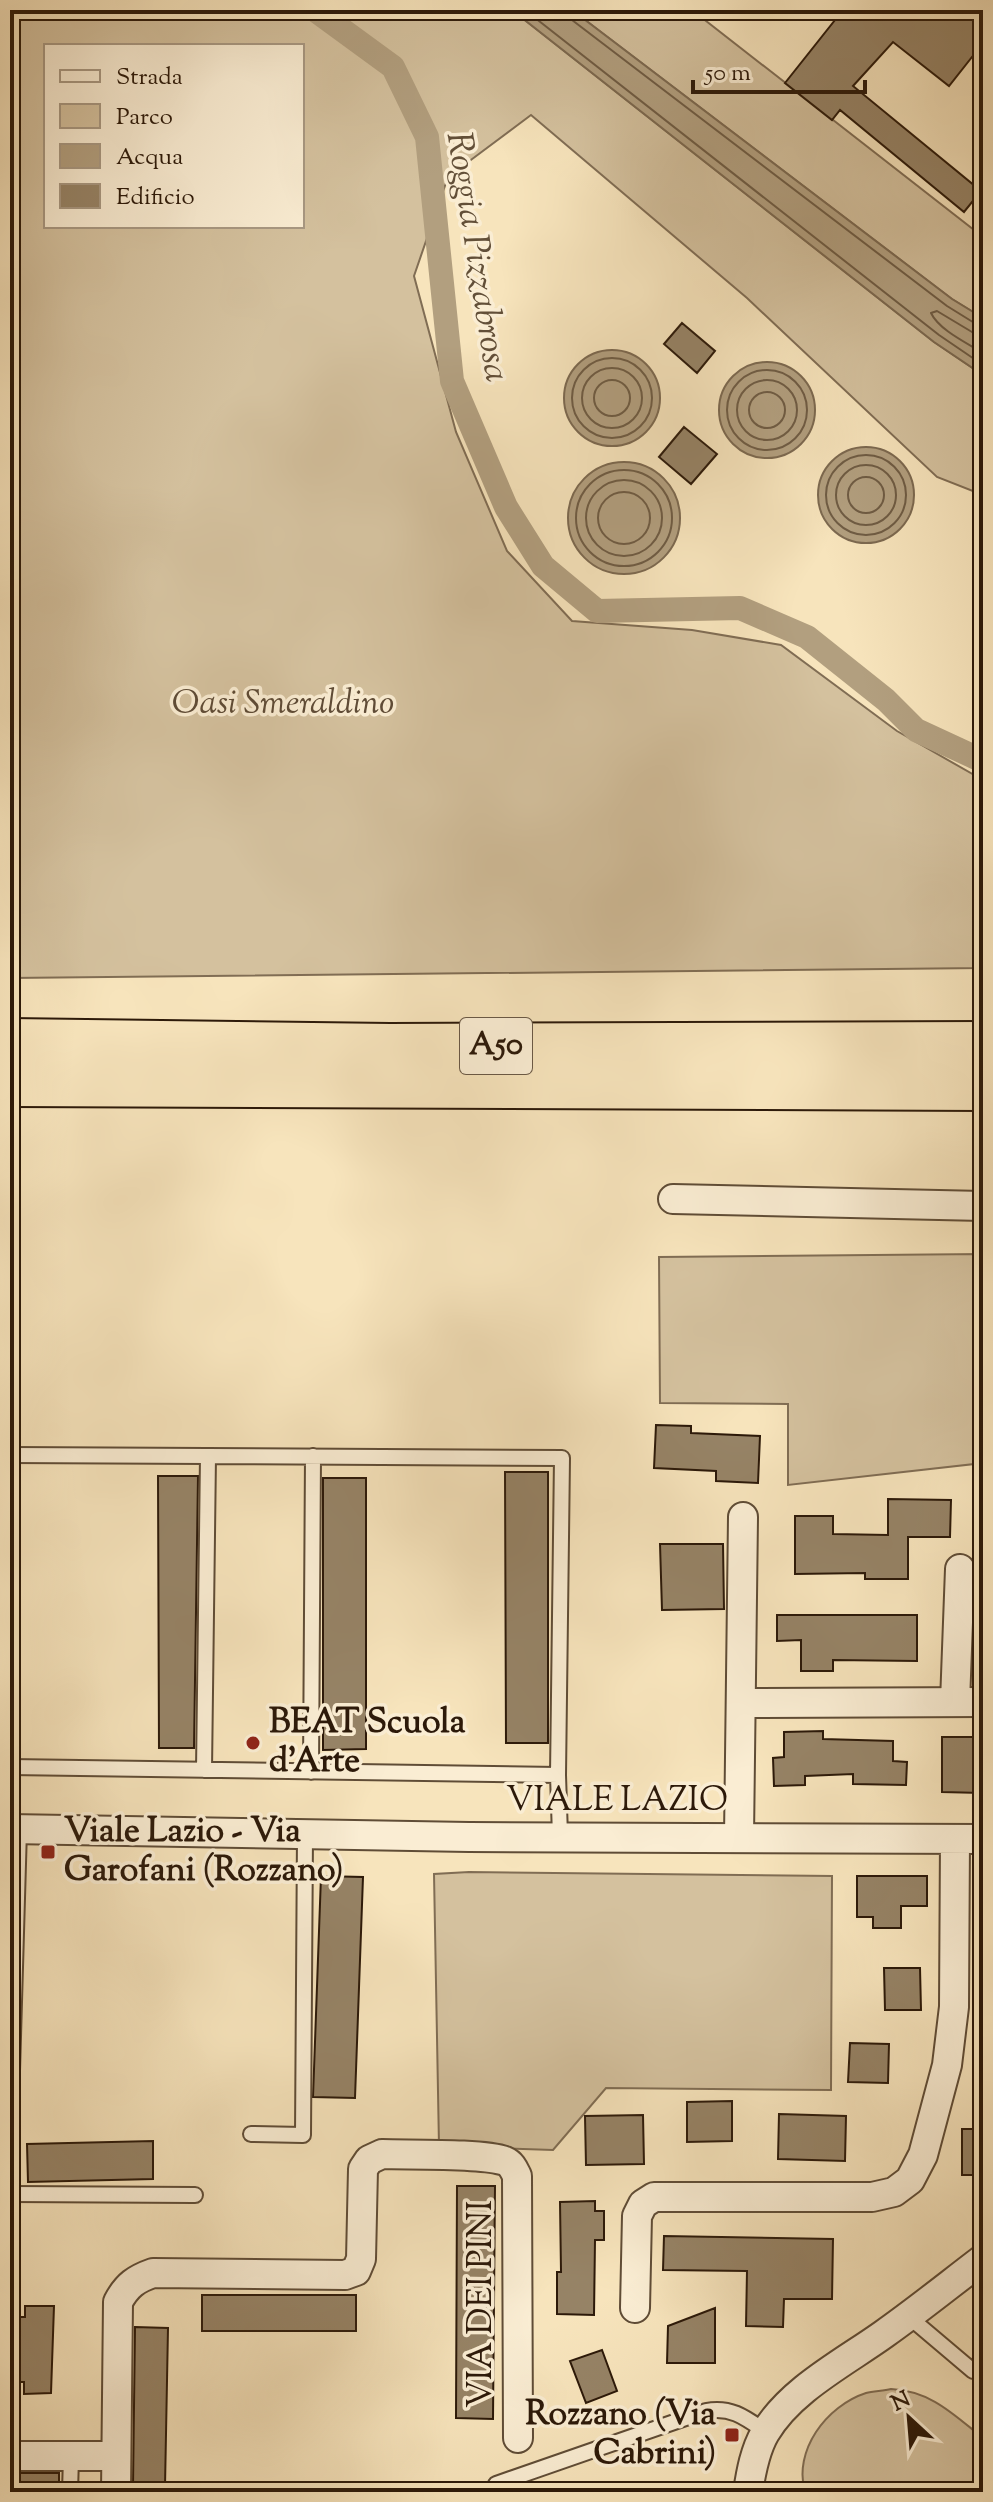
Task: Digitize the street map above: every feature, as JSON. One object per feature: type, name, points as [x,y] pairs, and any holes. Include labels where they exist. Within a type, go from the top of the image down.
[{"type":"highway","name":"A50","points":[[10,1041],[390,1046],[983,1044]]},
{"type":"highway","name":"A50","points":[[10,1084],[983,1088]]},
{"type":"street","points":[[673,1199],[983,1206]]},
{"type":"street","points":[[739,1837],[743,1517]]},
{"type":"street","points":[[955,1702],[960,1569]]},
{"type":"street","points":[[742,1703],[983,1702]]},
{"type":"street","name":"VIALE LAZIO","points":[[14,1829],[983,1839]]},
{"type":"street","points":[[635,2308],[637,2216],[643,2204],[654,2197],[872,2197],[894,2192],[910,2180],[923,2155],[951,2040],[955,1839]]},
{"type":"street","name":"VIA DEI PINI","points":[[116,2492],[118,2302],[125,2289],[137,2278],[153,2273],[345,2275],[356,2271],[361,2259],[363,2169],[369,2160],[382,2154],[481,2158],[504,2161],[513,2166],[517,2176],[518,2438]]},
{"type":"street","points":[[748,2492],[754,2460],[766,2432],[787,2407],[817,2379],[983,2259]]},
{"type":"street","points":[[10,2456],[115,2456]]},
{"type":"lane","points":[[10,1455],[562,1458],[560,1836]]},
{"type":"lane","points":[[204,1770],[208,1456]]},
{"type":"lane","points":[[311,1772],[313,1456]]},
{"type":"lane","points":[[10,1767],[558,1775]]},
{"type":"lane","points":[[10,2140],[14,1829]]},
{"type":"lane","points":[[251,2134],[303,2135],[305,1834]]},
{"type":"lane","points":[[10,2194],[195,2195]]},
{"type":"lane","points":[[908,2316],[973,2371],[983,2358]]},
{"type":"lane","points":[[496,2484],[706,2411],[723,2408],[766,2432]]},
{"type":"lane","points":[[70,2492],[71,2457]]},
{"type":"green space","name":"Oasi Smeraldino","points":[[10,10],[512,10],[934,342],[983,375],[983,495],[937,477],[747,298],[531,115],[448,177],[414,276],[456,432],[507,551],[572,621],[692,630],[781,645],[897,731],[983,780],[983,968],[10,978]]},
{"type":"green space","points":[[572,10],[692,10],[983,237],[983,318],[952,299]]},
{"type":"green space","points":[[983,1254],[983,1463],[788,1485],[788,1404],[660,1403],[659,1257]]},
{"type":"green space","points":[[434,1874],[832,1876],[831,2090],[606,2088],[553,2150],[439,2146]]},
{"type":"green space","points":[[891,2389],[930,2399],[983,2438],[983,2492],[805,2492],[804,2461],[808,2446],[826,2419],[851,2399]]},
{"type":"water","points":[[512,10],[572,10],[952,299],[983,318],[983,375],[934,342]]},
{"type":"water","points":[[612,350],[630,354],[646,364],[656,380],[660,398],[656,416],[646,432],[630,442],[612,446],[594,442],[578,432],[568,416],[564,398],[568,380],[578,364],[594,354]]},
{"type":"water","points":[[767,362],[785,366],[801,376],[811,392],[815,410],[811,428],[801,444],[785,454],[767,458],[749,454],[733,444],[723,428],[719,410],[723,392],[733,376],[749,366]]},
{"type":"water","points":[[866,447],[884,451],[900,461],[910,477],[914,495],[910,513],[900,529],[884,539],[866,543],[848,539],[832,529],[822,513],[818,495],[822,477],[832,461],[848,451]]},
{"type":"water","points":[[624,462],[646,466],[664,478],[676,496],[680,518],[676,540],[664,558],[646,570],[624,574],[602,570],[584,558],[572,540],[568,518],[572,496],[584,478],[602,466]]},
{"type":"building","points":[[843,10],[983,10],[983,43],[949,86],[893,42],[853,86],[981,191],[964,212],[840,110],[832,120],[785,83]]},
{"type":"building","points":[[682,323],[715,351],[697,373],[664,344]]},
{"type":"building","points":[[684,427],[717,454],[691,484],[659,457]]},
{"type":"building","points":[[656,1425],[691,1426],[691,1433],[760,1436],[758,1483],[716,1481],[716,1471],[654,1468]]},
{"type":"building","points":[[505,1472],[548,1472],[548,1743],[506,1743]]},
{"type":"building","points":[[158,1476],[198,1476],[194,1748],[159,1748]]},
{"type":"building","points":[[323,1478],[366,1478],[366,1749],[323,1750]]},
{"type":"building","points":[[888,1499],[951,1500],[950,1537],[908,1537],[908,1579],[865,1579],[865,1573],[795,1574],[795,1516],[833,1516],[833,1534],[888,1535]]},
{"type":"building","points":[[660,1544],[723,1544],[724,1609],[662,1610]]},
{"type":"building","points":[[777,1615],[917,1615],[917,1661],[833,1660],[833,1671],[801,1671],[801,1640],[777,1641]]},
{"type":"building","points":[[823,1731],[823,1739],[893,1741],[893,1761],[907,1762],[906,1785],[853,1784],[853,1774],[805,1776],[805,1785],[774,1786],[773,1758],[784,1757],[784,1732]]},
{"type":"building","points":[[942,1737],[983,1737],[982,1793],[942,1792]]},
{"type":"building","points":[[321,1876],[363,1877],[355,2098],[313,2097]]},
{"type":"building","points":[[857,1876],[927,1876],[927,1906],[901,1906],[901,1928],[873,1928],[873,1917],[857,1917]]},
{"type":"building","points":[[884,1968],[920,1968],[921,2010],[885,2010]]},
{"type":"building","points":[[850,2043],[889,2044],[888,2083],[848,2082]]},
{"type":"building","points":[[732,2101],[732,2141],[687,2142],[687,2102]]},
{"type":"building","points":[[779,2114],[846,2116],[845,2161],[778,2159]]},
{"type":"building","points":[[643,2115],[644,2164],[586,2165],[585,2116]]},
{"type":"building","points":[[962,2129],[983,2129],[983,2175],[962,2175]]},
{"type":"building","points":[[153,2141],[153,2179],[28,2182],[27,2144]]},
{"type":"building","points":[[457,2186],[495,2186],[493,2419],[456,2418]]},
{"type":"building","points":[[595,2201],[595,2211],[604,2211],[604,2240],[595,2240],[594,2315],[557,2314],[557,2272],[561,2272],[560,2202]]},
{"type":"building","points":[[664,2236],[833,2239],[832,2299],[784,2299],[783,2327],[746,2326],[747,2271],[663,2270]]},
{"type":"building","points":[[202,2295],[356,2295],[356,2331],[202,2331]]},
{"type":"building","points":[[25,2306],[54,2306],[51,2393],[24,2394],[24,2382],[10,2382],[10,2317],[25,2317]]},
{"type":"building","points":[[715,2308],[715,2363],[667,2363],[668,2326]]},
{"type":"building","points":[[135,2327],[168,2328],[165,2487],[133,2486]]},
{"type":"building","points":[[602,2350],[617,2391],[586,2403],[570,2361]]},
{"type":"building","points":[[18,2473],[59,2473],[59,2492],[18,2492]]},
{"type":"waterway","name":"Roggia Pizzabrosa","points":[[315,10],[393,67],[427,137],[452,381],[506,507],[543,566],[597,611],[740,608],[807,637],[886,700],[916,730],[983,761]]},
{"type":"place","name":"BEAT Scuola d'Arte","points":[[253,1743]]},
{"type":"place","name":"Viale Lazio - Via Garofani (Rozzano)","points":[[48,1852]]},
{"type":"place","name":"Rozzano (Via Cabrini)","points":[[732,2435]]}]
